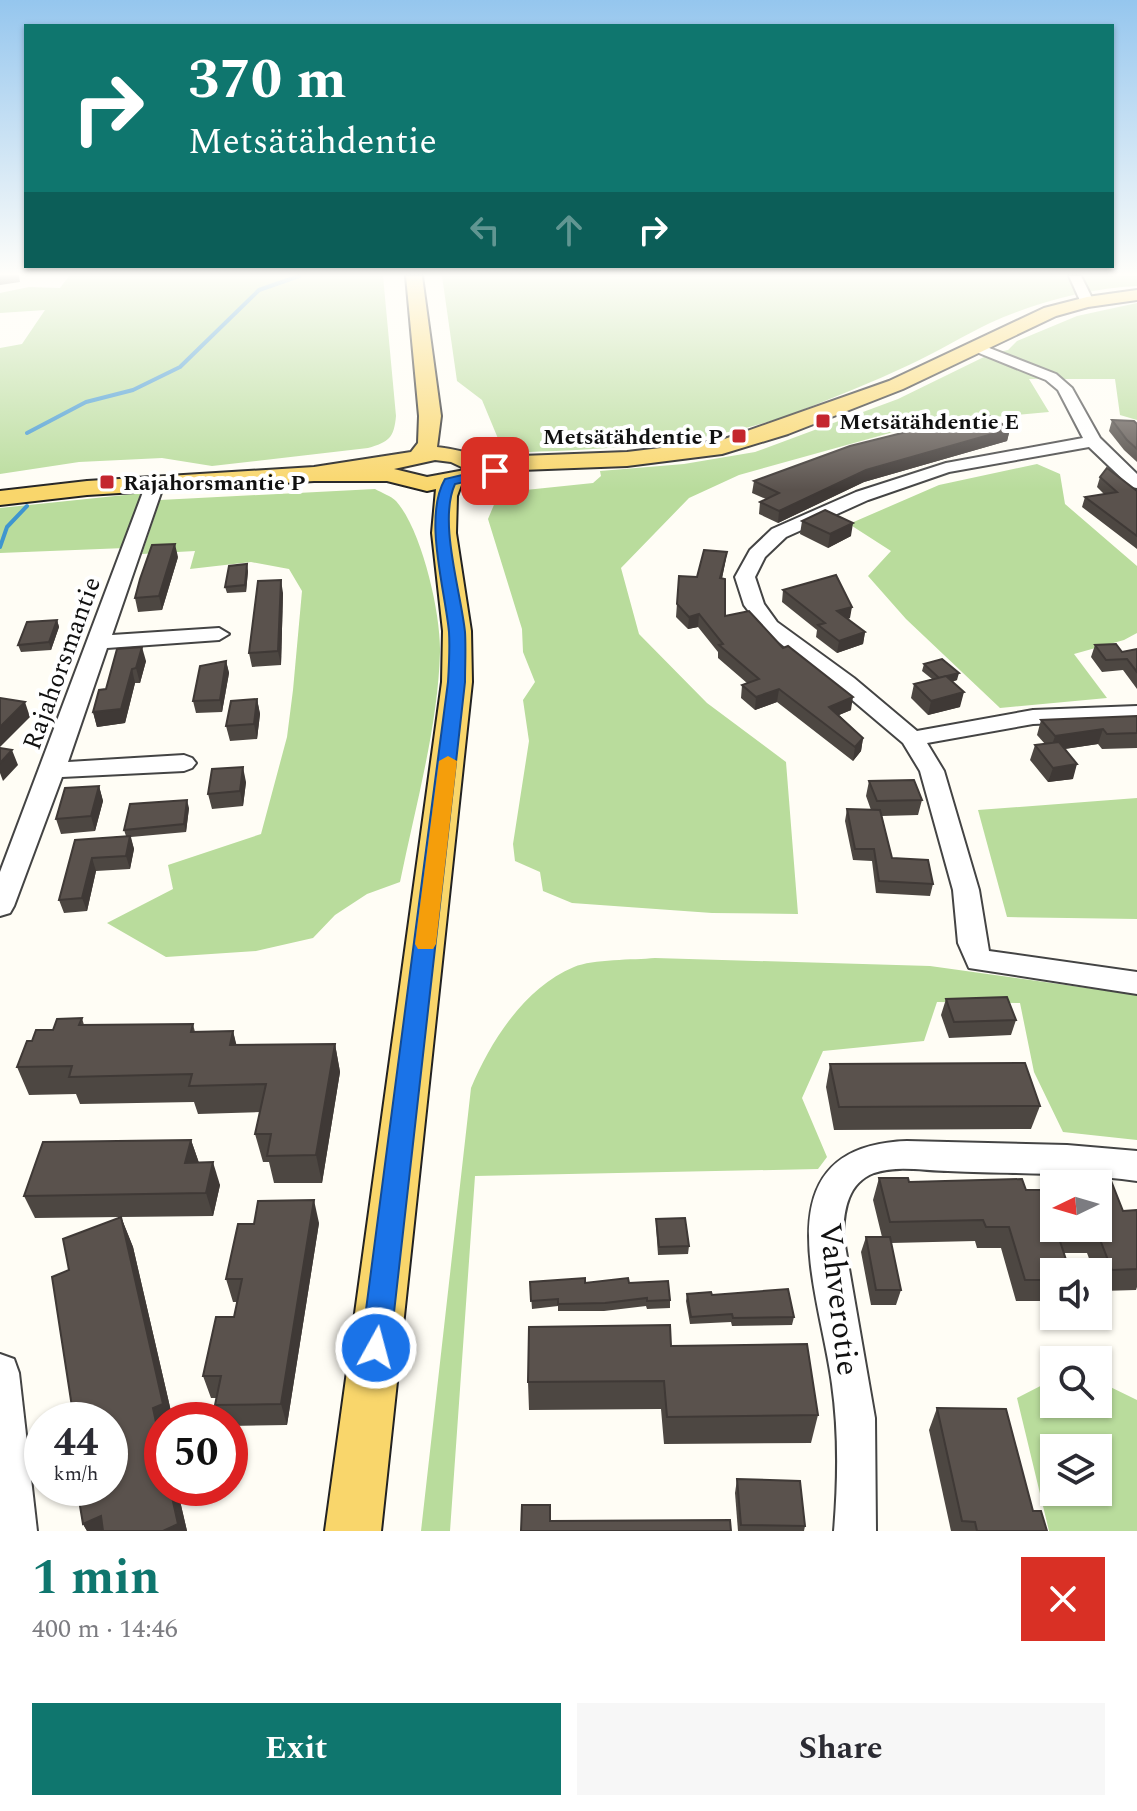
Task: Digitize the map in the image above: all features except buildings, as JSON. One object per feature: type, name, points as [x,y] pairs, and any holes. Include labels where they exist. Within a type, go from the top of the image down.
[{"type":"main road","points":[[0,498],[155,484],[375,473],[413,468],[429,443],[430,416],[422,347]]},
{"type":"main road","points":[[413,468],[427,484],[459,470],[702,451],[742,441],[896,385],[971,347]]},
{"type":"main road","points":[[430,416],[459,470]]},
{"type":"main road","points":[[413,468],[444,538]]},
{"type":"main road","points":[[353,1531],[457,682],[457,634],[444,538],[444,495],[459,470]]},
{"type":"street","points":[[978,347],[1051,377],[1064,388],[1093,441],[1137,483]]},
{"type":"street","points":[[1093,441],[1010,455],[915,477],[779,533],[757,554],[745,577],[754,605],[770,626],[846,683],[912,739],[932,771],[966,890],[972,943],[979,960],[1137,983]]},
{"type":"street","name":"Rajahorsmantie","points":[[0,906],[53,770],[155,484]]},
{"type":"street","points":[[97,642],[219,634]]},
{"type":"street","points":[[912,739],[1033,717],[1137,713]]},
{"type":"street","points":[[53,770],[184,763]]},
{"type":"street","name":"Vahverotie","points":[[855,1531],[860,1471],[851,1381],[833,1292],[827,1229],[830,1197],[844,1176],[867,1162],[906,1156],[1083,1158],[1137,1166]]},
{"type":"street","points":[[0,1373],[16,1531]]},
{"type":"green space","points":[[390,347],[396,416],[394,429],[386,441],[368,448],[212,466],[162,458],[79,462],[0,474],[0,348]]},
{"type":"green space","points":[[452,347],[943,347],[882,377],[762,424],[689,439],[578,450],[504,453],[482,400],[457,381]]},
{"type":"green space","points":[[1011,347],[1137,347],[1137,420],[1120,415],[1115,379],[1029,379],[1049,412],[926,423],[739,475],[689,498],[621,568],[639,634],[707,703],[786,762],[798,914],[712,913],[572,903],[543,891],[540,872],[515,861],[513,844],[529,741],[523,700],[535,682],[523,652],[522,629],[488,519],[496,500],[516,491],[593,483],[601,476],[600,471],[684,464],[755,452],[898,399],[990,354]]},
{"type":"green space","points":[[1037,464],[1060,474],[1065,504],[1137,566],[1137,633],[1124,640],[1074,654],[1107,698],[1000,708],[906,619],[868,576],[891,551],[849,524],[939,485]]},
{"type":"green space","points":[[375,489],[396,501],[414,531],[428,573],[439,636],[435,709],[400,882],[367,894],[335,915],[313,938],[256,951],[166,957],[107,923],[173,889],[168,865],[261,834],[287,737],[302,591],[289,569],[251,562],[190,569],[195,551],[142,554],[160,500]]},
{"type":"green space","points":[[144,493],[125,548],[0,553],[0,508]]},
{"type":"green space","points":[[1137,798],[1137,919],[1007,917],[978,810]]},
{"type":"green space","points":[[655,958],[930,966],[1137,995],[1137,1140],[1063,1132],[1034,1072],[1020,1003],[937,1002],[924,1041],[823,1051],[802,1098],[827,1157],[818,1169],[475,1176],[450,1531],[421,1531],[471,1088],[488,1052],[511,1018],[556,976],[592,962]]},
{"type":"green space","points":[[1040,1386],[1040,1418],[1112,1418],[1112,1388],[1137,1400],[1137,1531],[1049,1531],[1043,1506],[1112,1506],[1112,1434],[1040,1434],[1040,1494],[1017,1398]]},
{"type":"waterway","points":[[27,433],[86,402],[133,390],[180,367],[200,347]]},
{"type":"waterway","points":[[0,547],[7,527],[27,506]]},
{"type":"slow traffic","points":[[425,944],[448,761]]},
{"type":"place","name":"Metsätähdentie E","points":[[823,421]]},
{"type":"place","name":"Metsätähdentie P","points":[[739,436]]},
{"type":"place","name":"Rajahorsmantie P","points":[[107,482]]},
{"type":"route","points":[[376,1348],[457,682],[457,634],[444,538],[444,495],[450,482],[495,471]]}]
